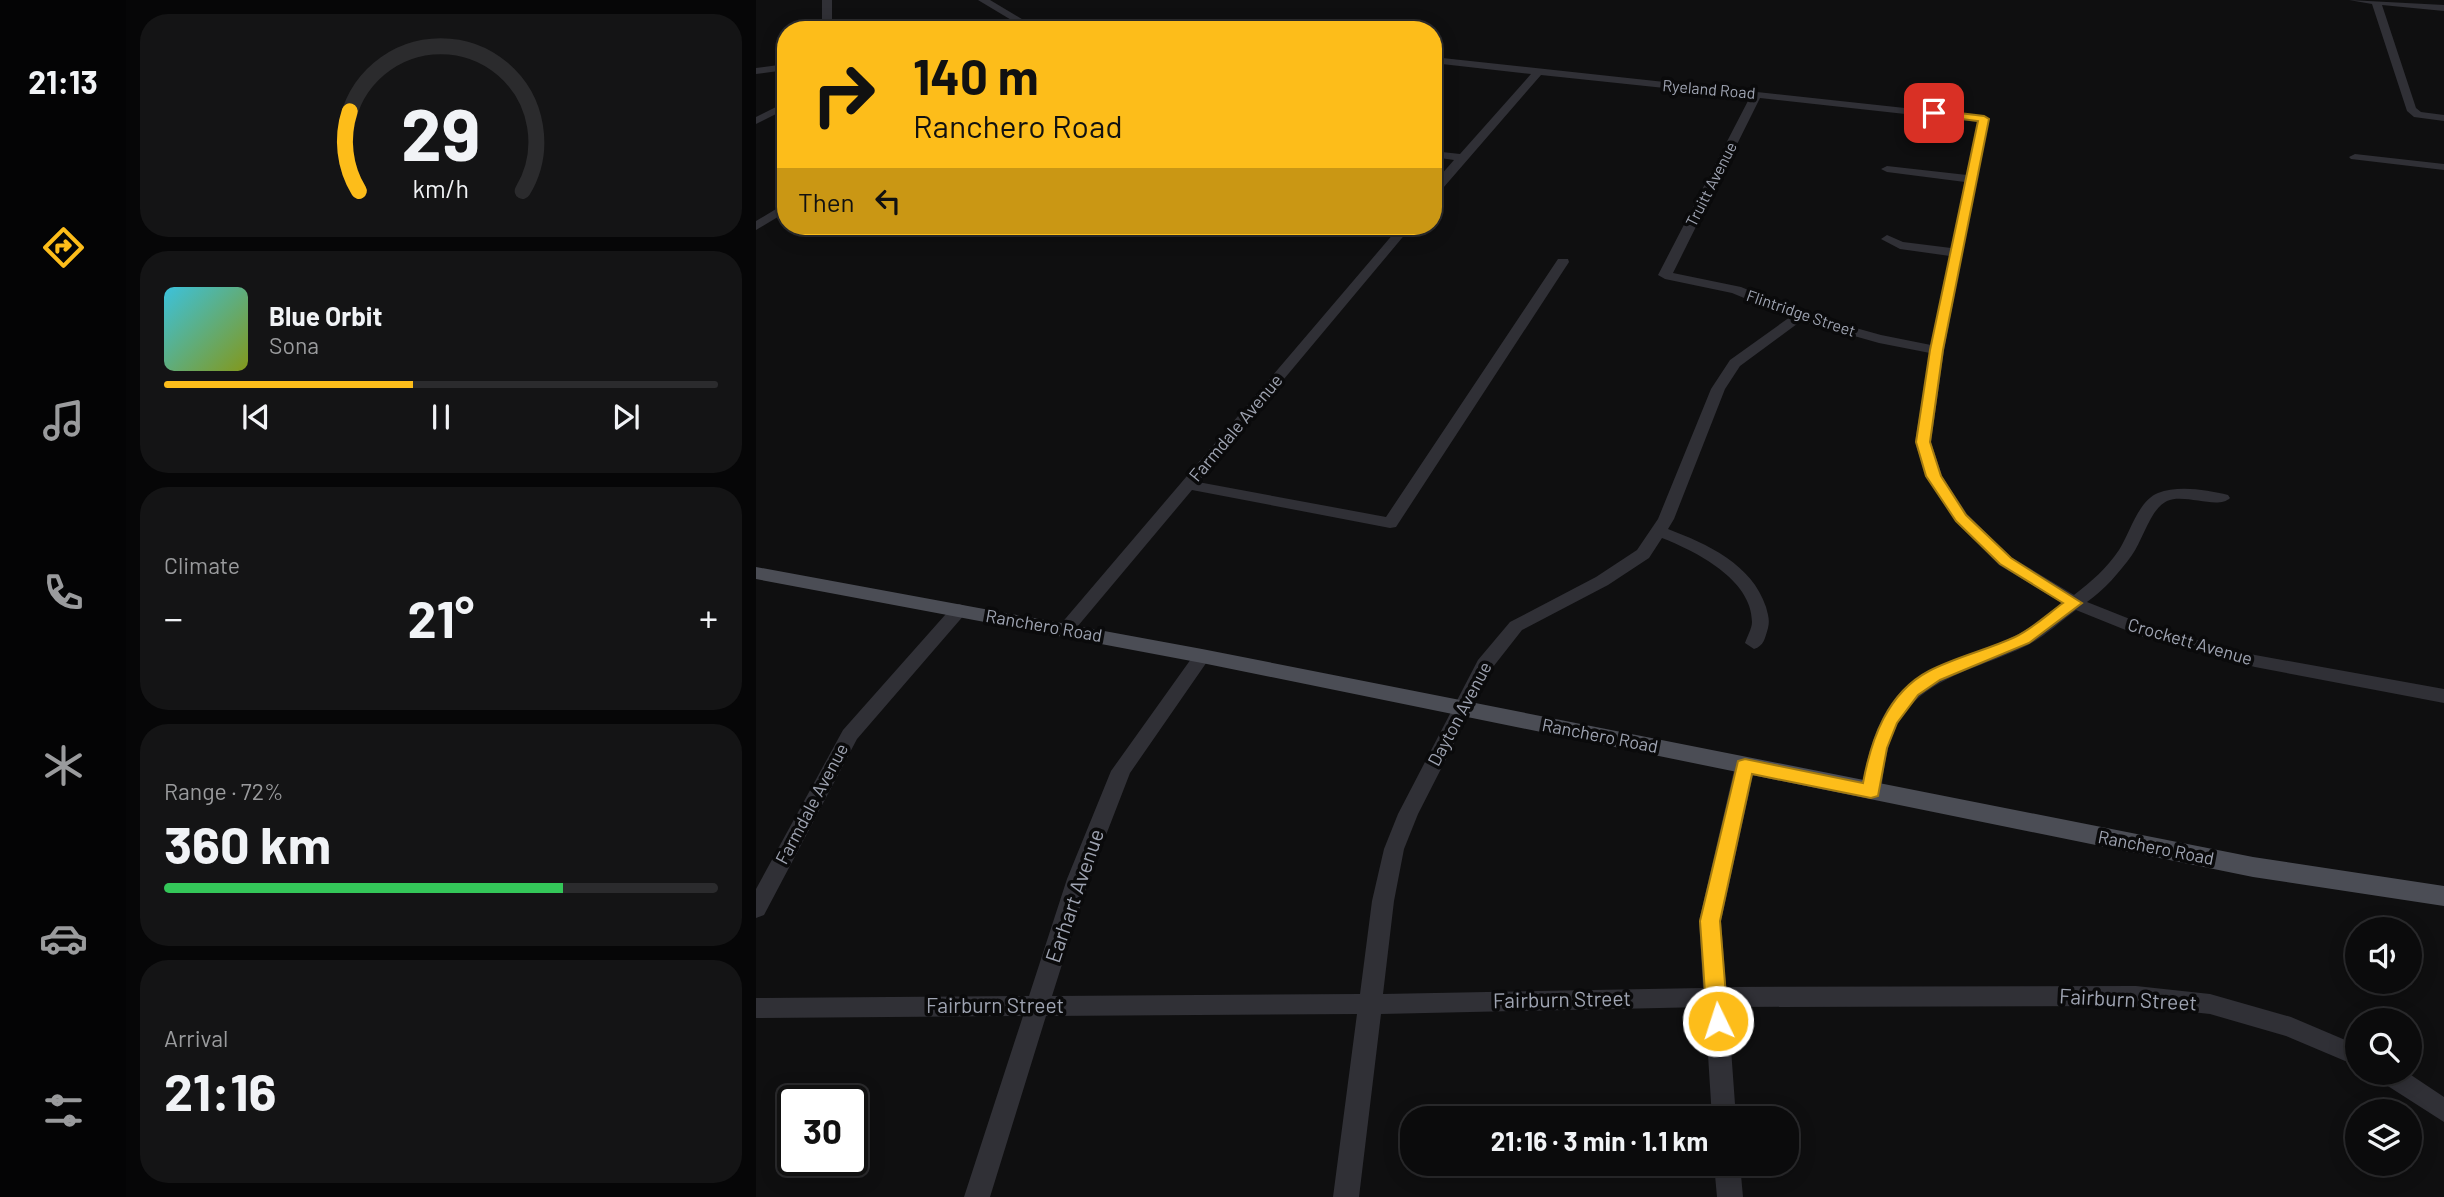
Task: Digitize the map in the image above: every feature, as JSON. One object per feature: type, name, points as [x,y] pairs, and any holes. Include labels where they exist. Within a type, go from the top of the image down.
[{"type":"main road","name":"Ranchero Road","points":[[756,573],[1066,629],[2253,867],[2444,896]]},
{"type":"street","points":[[827,0],[827,21]]},
{"type":"street","points":[[983,0],[1019,21]]},
{"type":"street","points":[[2354,0],[2444,8]]},
{"type":"street","points":[[2376,2],[2411,109],[2418,115],[2444,118]]},
{"type":"street","name":"Ryeland Road","points":[[1442,61],[1984,119]]},
{"type":"street","points":[[756,71],[777,68]]},
{"type":"street","points":[[1442,181],[1538,72]]},
{"type":"street","name":"Truitt Avenue","points":[[1665,275],[1757,93]]},
{"type":"street","points":[[756,121],[777,110]]},
{"type":"street","name":"Crockett Avenue","points":[[1984,119],[1937,350],[1923,442],[1934,476],[1961,517],[2005,561],[2074,603],[2175,642],[2255,661],[2444,696]]},
{"type":"street","points":[[1442,155],[1462,158]]},
{"type":"street","points":[[2355,157],[2444,167]]},
{"type":"street","points":[[1887,169],[1972,179]]},
{"type":"street","points":[[756,226],[777,213]]},
{"type":"street","name":"Farmdale Avenue","points":[[1066,629],[1398,235]]},
{"type":"street","points":[[1887,239],[1900,245],[1956,253]]},
{"type":"street","points":[[1188,485],[1390,523],[1563,262]]},
{"type":"street","name":"Flintridge Street","points":[[1665,275],[1736,290],[1800,316],[1879,339],[1937,350]]},
{"type":"street","name":"Dayton Avenue","points":[[1346,1197],[1383,901],[1394,849],[1408,814],[1485,664],[1516,626],[1602,581],[1643,554],[1665,519],[1718,389],[1735,363],[1800,316]]},
{"type":"street","points":[[1871,792],[1878,748],[1890,721],[1912,691],[1934,676],[2023,640],[2074,603],[2106,577],[2126,552],[2150,509],[2162,497],[2185,494],[2222,498]]},
{"type":"street","points":[[1658,531],[1699,547],[1730,568],[1753,595],[1761,622],[1754,643]]},
{"type":"street","name":"Farmdale Avenue","points":[[756,909],[850,735],[959,610]]},
{"type":"street","name":"Earhart Avenue","points":[[977,1197],[1078,879],[1121,771],[1202,656]]},
{"type":"street","points":[[1723,1106],[1710,921],[1745,766]]},
{"type":"street","name":"Fairburn Street","points":[[756,1008],[1369,1004],[1716,997],[2173,998],[2210,1004],[2291,1027],[2345,1051]]},
{"type":"street","points":[[2406,1085],[2444,1111]]},
{"type":"street","points":[[1728,1176],[1730,1197]]},
{"type":"route","points":[[1718,1021],[1710,921],[1745,766],[1871,792],[1878,748],[1890,721],[1912,691],[1934,676],[2023,640],[2074,603],[2005,561],[1961,517],[1934,476],[1923,442],[1937,350],[1984,119],[1934,113]]}]
